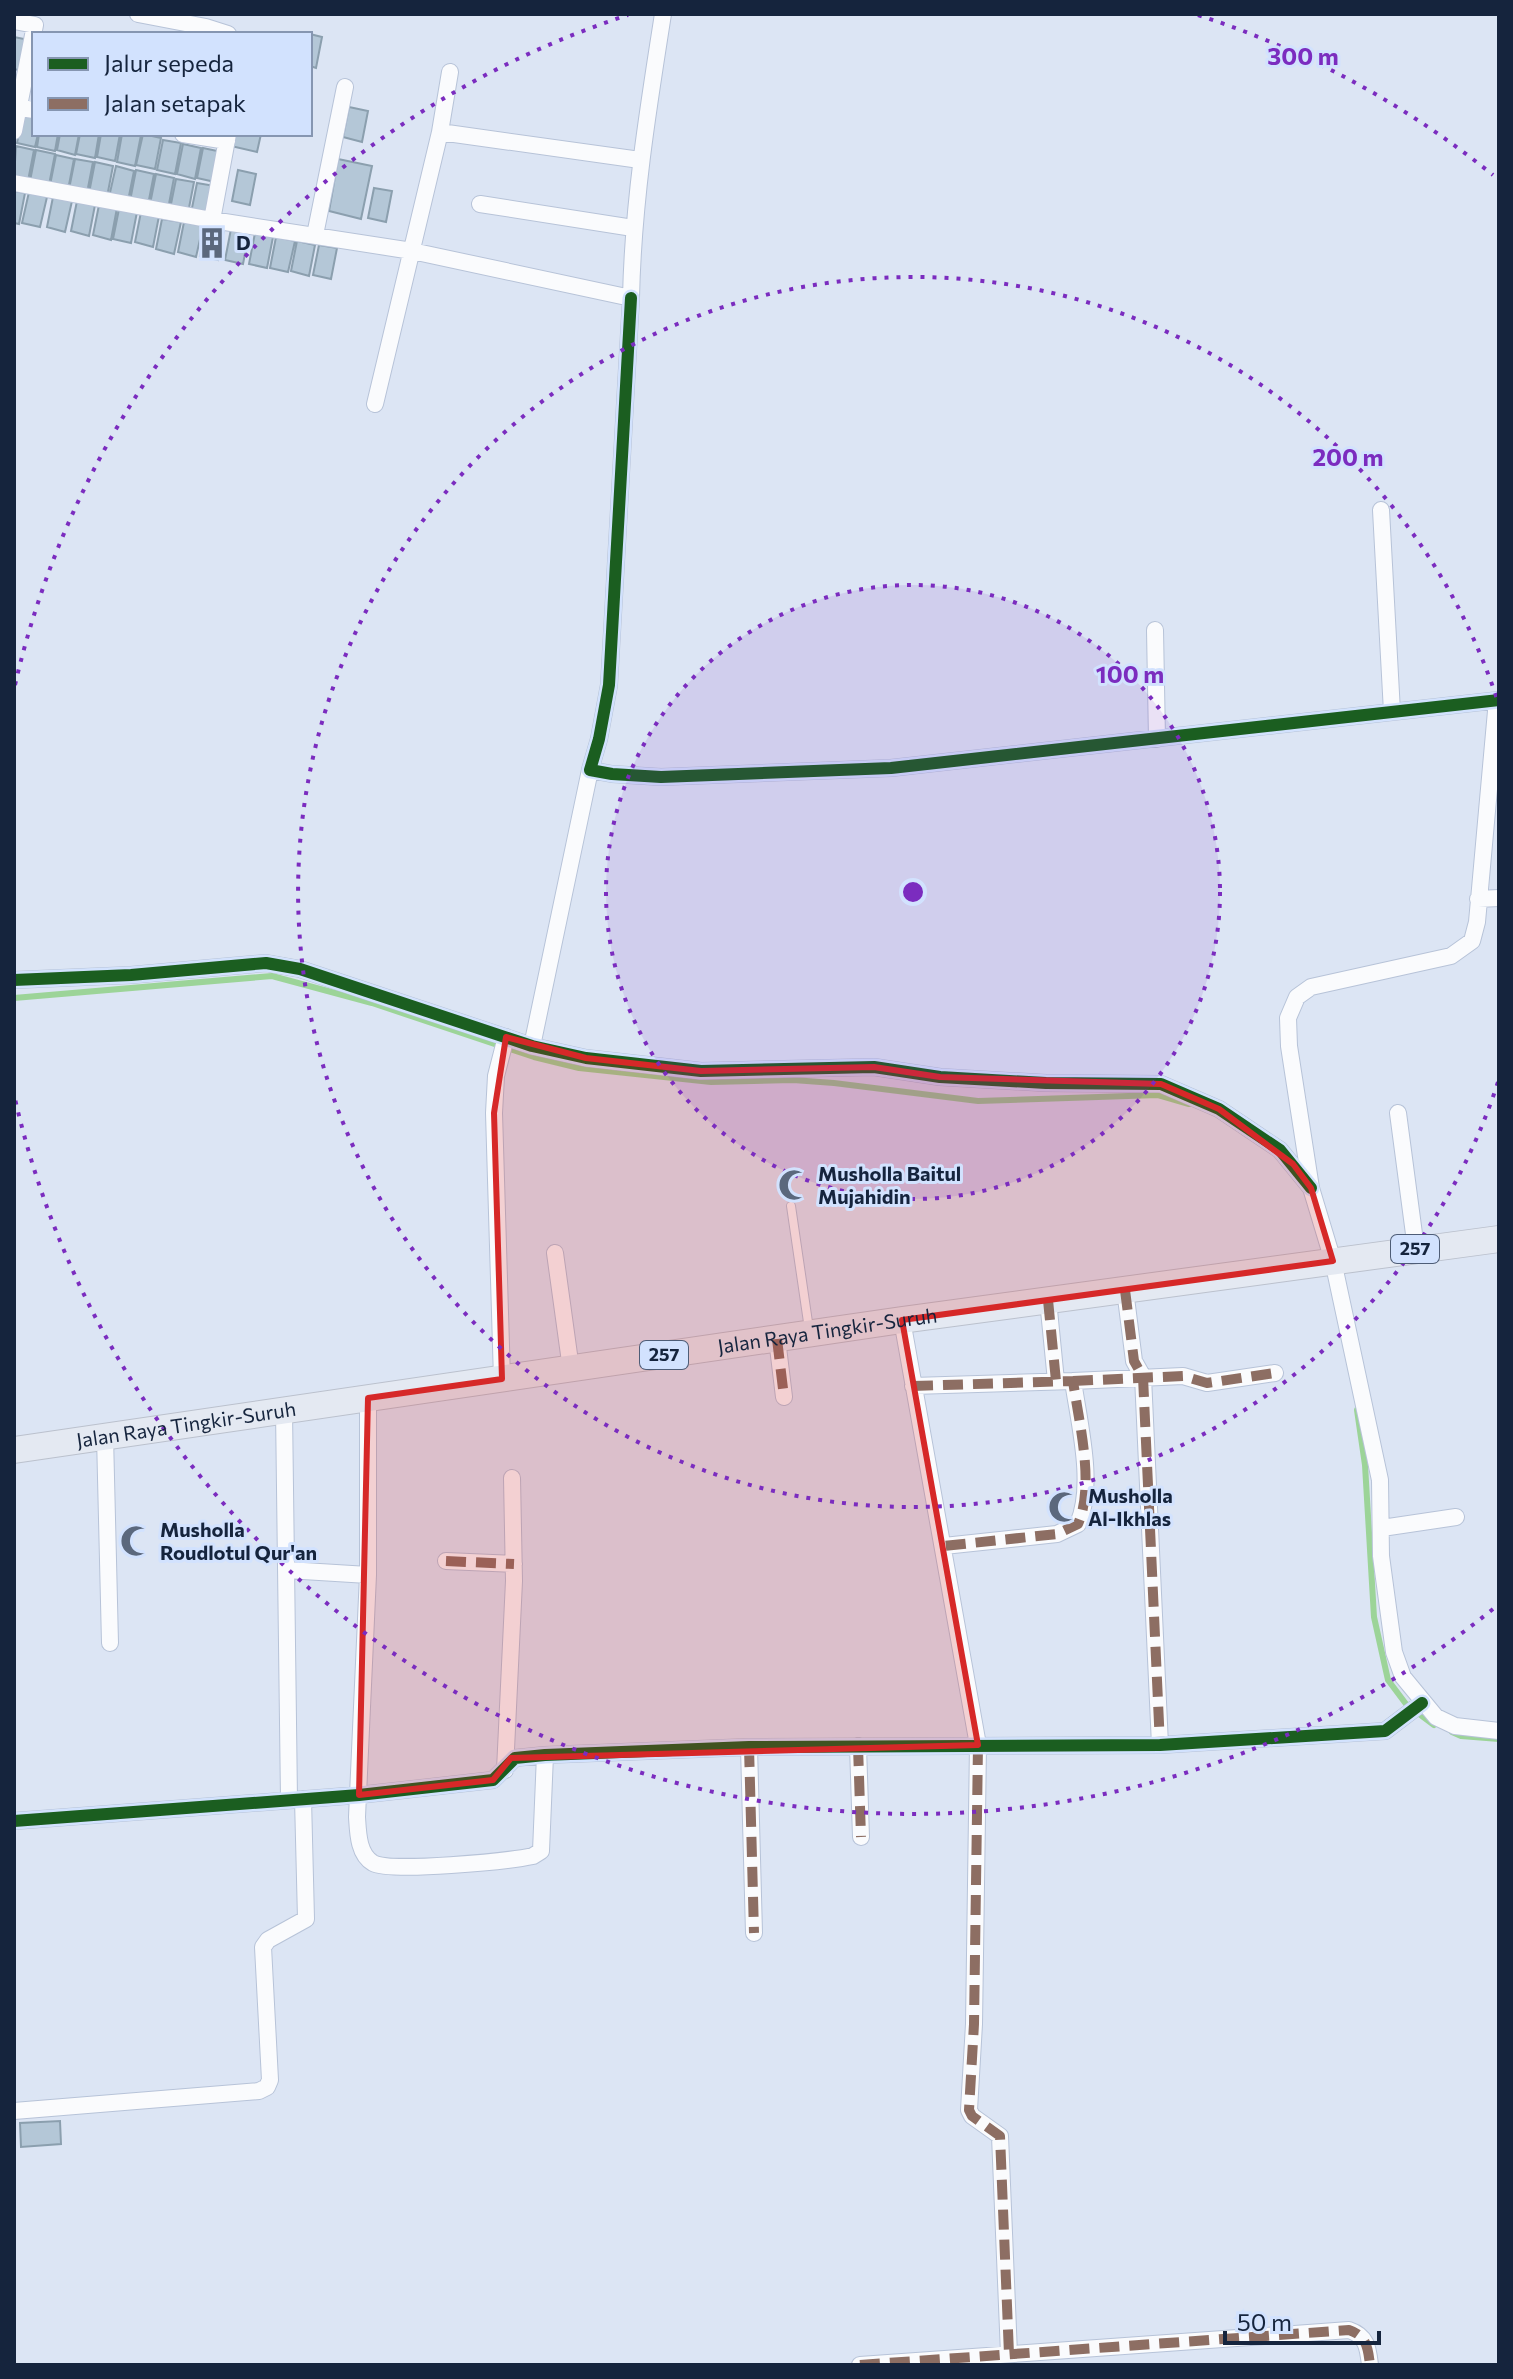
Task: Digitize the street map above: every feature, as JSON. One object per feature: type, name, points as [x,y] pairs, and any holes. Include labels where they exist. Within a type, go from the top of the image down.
[{"type":"main road","name":"Jalan Raya Tingkir-Suruh","points":[[14,1450],[902,1320],[1499,1239]]},
{"type":"street","points":[[138,14],[208,20],[225,32]]},
{"type":"street","points":[[532,1046],[609,685],[633,228],[640,160],[663,14]]},
{"type":"street","points":[[14,21],[36,19]]},
{"type":"street","points":[[14,131],[22,108],[32,44]]},
{"type":"street","points":[[375,404],[440,132],[450,72]]},
{"type":"street","points":[[315,235],[345,87]]},
{"type":"street","points":[[440,132],[640,160]]},
{"type":"street","points":[[206,136],[228,138],[212,220]]},
{"type":"street","points":[[14,183],[212,220],[412,251],[631,298]]},
{"type":"street","points":[[480,204],[633,228]]},
{"type":"street","points":[[1381,510],[1392,712]]},
{"type":"street","points":[[1155,630],[1157,739]]},
{"type":"street","points":[[590,770],[661,777],[891,768],[1498,700],[1477,922],[1472,941],[1451,956],[1311,987],[1297,997],[1288,1018],[1289,1046],[1311,1188],[1326,1262],[1380,1480],[1384,1586],[1394,1652],[1403,1677],[1436,1717],[1455,1726],[1499,1731]]},
{"type":"street","points":[[1478,899],[1499,898]]},
{"type":"street","points":[[14,980],[131,975],[266,963],[300,969],[504,1045],[532,1046],[586,1058],[701,1071],[874,1067],[940,1077],[1046,1083],[1161,1084],[1219,1109],[1280,1150],[1311,1188]]},
{"type":"street","points":[[502,1379],[494,1113],[504,1045]]},
{"type":"street","points":[[1398,1113],[1416,1249]]},
{"type":"street","points":[[555,1253],[571,1369]]},
{"type":"street","points":[[1125,1290],[1134,1361],[1143,1377],[1160,1745]]},
{"type":"street","points":[[1048,1300],[1056,1381]]},
{"type":"street","points":[[902,1320],[978,1745],[974,2024],[969,2110],[972,2116],[1000,2136],[1009,2354]]},
{"type":"street","points":[[777,1339],[784,1397]]},
{"type":"street","points":[[913,1386],[1183,1376],[1207,1383],[1275,1373]]},
{"type":"street","points":[[944,1546],[1057,1534],[1078,1524],[1085,1509],[1086,1486],[1073,1381]]},
{"type":"street","points":[[368,1398],[368,1575],[357,1817],[360,1844],[372,1863],[386,1866],[428,1866],[524,1858],[541,1851],[545,1755]]},
{"type":"street","points":[[14,2111],[259,2091],[267,2087],[270,2080],[263,1947],[268,1940],[306,1919],[296,1800],[284,1410]]},
{"type":"street","points":[[105,1436],[110,1643]]},
{"type":"street","points":[[14,1442],[14,1450]]},
{"type":"street","points":[[505,1770],[514,1564],[512,1478]]},
{"type":"street","points":[[1382,1528],[1456,1517]]},
{"type":"street","points":[[446,1561],[514,1564]]},
{"type":"street","points":[[287,1570],[368,1575]]},
{"type":"street","points":[[14,1821],[359,1795],[493,1780],[515,1758],[545,1755],[749,1747],[1160,1745],[1385,1731],[1422,1703]]},
{"type":"street","points":[[858,1746],[861,1837]]},
{"type":"street","points":[[749,1747],[754,1933]]},
{"type":"street","points":[[860,2365],[1349,2330],[1366,2341],[1370,2365]]},
{"type":"lane","points":[[791,1206],[810,1334]]},
{"type":"highlighted area","points":[[506,1037],[586,1058],[701,1071],[874,1067],[940,1077],[1161,1084],[1219,1109],[1293,1164],[1311,1188],[1333,1261],[902,1320],[978,1745],[511,1758],[493,1780],[359,1795],[368,1398],[502,1379],[494,1113]]},
{"type":"building","points":[[312,34],[322,37],[316,68],[312,67]]},
{"type":"building","points":[[14,37],[29,40],[22,71],[14,69]]},
{"type":"building","points":[[349,107],[368,111],[362,142],[343,137]]},
{"type":"building","points":[[23,113],[32,115],[32,136],[38,136],[35,147],[17,143]]},
{"type":"building","points":[[39,136],[58,136],[55,151],[37,147]]},
{"type":"building","points":[[60,136],[79,136],[75,155],[57,150]]},
{"type":"building","points":[[80,136],[99,136],[95,158],[76,154]]},
{"type":"building","points":[[101,136],[120,136],[115,161],[97,157]]},
{"type":"building","points":[[122,136],[141,136],[135,166],[117,162]]},
{"type":"building","points":[[143,136],[161,138],[155,169],[136,165]]},
{"type":"building","points":[[233,136],[261,136],[257,152],[231,146]]},
{"type":"building","points":[[163,140],[181,143],[175,174],[157,170]]},
{"type":"building","points":[[183,144],[201,148],[195,179],[177,174]]},
{"type":"building","points":[[16,146],[34,150],[28,181],[14,178]]},
{"type":"building","points":[[203,148],[222,152],[215,182],[197,178]]},
{"type":"building","points":[[36,150],[55,154],[49,185],[30,181]]},
{"type":"building","points":[[56,155],[74,159],[68,190],[50,185]]},
{"type":"building","points":[[75,159],[93,162],[87,193],[69,189]]},
{"type":"building","points":[[338,159],[372,166],[361,219],[329,211]]},
{"type":"building","points":[[95,162],[113,166],[107,197],[89,193]]},
{"type":"building","points":[[116,166],[134,171],[128,201],[109,197]]},
{"type":"building","points":[[136,170],[154,174],[148,205],[130,201]]},
{"type":"building","points":[[238,170],[256,174],[250,205],[232,201]]},
{"type":"building","points":[[156,174],[174,178],[168,209],[150,204]]},
{"type":"building","points":[[176,179],[194,182],[188,213],[170,209]]},
{"type":"building","points":[[197,183],[215,186],[209,217],[191,213]]},
{"type":"building","points":[[374,188],[392,191],[386,222],[368,218]]},
{"type":"building","points":[[14,191],[25,193],[19,224],[14,223]]},
{"type":"building","points":[[29,192],[47,197],[40,227],[22,223]]},
{"type":"building","points":[[53,197],[72,201],[65,232],[47,227]]},
{"type":"building","points":[[77,201],[95,205],[89,236],[71,231]]},
{"type":"building","points":[[99,205],[117,208],[111,240],[93,235]]},
{"type":"building","points":[[119,209],[137,212],[131,243],[113,239]]},
{"type":"building","points":[[141,212],[159,216],[153,247],[135,242]]},
{"type":"building","points":[[162,219],[181,222],[174,254],[156,249]]},
{"type":"building","points":[[184,222],[203,226],[196,257],[178,252]]},
{"type":"building","name":"D","points":[[206,225],[224,230],[218,260],[200,256]]},
{"type":"building","points":[[231,229],[249,233],[243,264],[225,260]]},
{"type":"building","points":[[255,233],[273,237],[267,268],[249,264]]},
{"type":"building","points":[[276,237],[295,241],[288,272],[270,268]]},
{"type":"building","name":"D","points":[[297,241],[315,245],[309,276],[291,271]]},
{"type":"building","points":[[319,245],[337,248],[331,279],[313,275]]},
{"type":"building","points":[[60,2121],[61,2144],[21,2147],[20,2123]]},
{"type":"waterway","points":[[14,998],[272,976],[372,1003],[534,1057],[579,1068],[711,1082],[793,1080],[834,1083],[978,1101],[1158,1095],[1189,1104]]},
{"type":"waterway","points":[[1357,1410],[1365,1465],[1374,1617],[1388,1680],[1406,1704],[1434,1725]]},
{"type":"waterway","points":[[1452,1732],[1461,1736],[1499,1739]]},
{"type":"marked path","points":[[1125,1290],[1134,1361],[1143,1377],[1160,1745]]},
{"type":"marked path","points":[[1048,1300],[1056,1381]]},
{"type":"marked path","points":[[777,1339],[784,1397]]},
{"type":"marked path","points":[[1073,1381],[1183,1376],[1207,1383],[1275,1373]]},
{"type":"marked path","points":[[913,1386],[1073,1381],[1085,1473],[1083,1508],[1078,1524],[1057,1534],[944,1546]]},
{"type":"marked path","points":[[446,1561],[514,1564]]},
{"type":"marked path","points":[[978,1745],[974,2024],[969,2110],[972,2116],[1000,2136],[1009,2354]]},
{"type":"marked path","points":[[858,1746],[861,1837]]},
{"type":"marked path","points":[[749,1747],[754,1933]]},
{"type":"marked path","points":[[860,2365],[1349,2330],[1363,2339],[1370,2365]]},
{"type":"cycle path","points":[[631,298],[609,685],[590,770],[661,777],[891,768],[1499,700]]},
{"type":"cycle path","points":[[14,980],[131,975],[266,963],[300,969],[532,1046],[586,1058],[701,1071],[874,1067],[940,1077],[1046,1083],[1161,1084],[1219,1109],[1280,1150],[1311,1188]]},
{"type":"cycle path","points":[[14,1821],[359,1795],[493,1780],[515,1758],[545,1755],[749,1747],[1160,1745],[1385,1731],[1422,1703]]},
{"type":"place","name":"D","points":[[212,243]]},
{"type":"place","name":"Musholla Baitul Mujahidin","points":[[794,1185]]},
{"type":"place","name":"Musholla Al-Ikhlas","points":[[1064,1507]]},
{"type":"place","name":"Musholla Roudlotul Qur'an","points":[[136,1541]]}]
